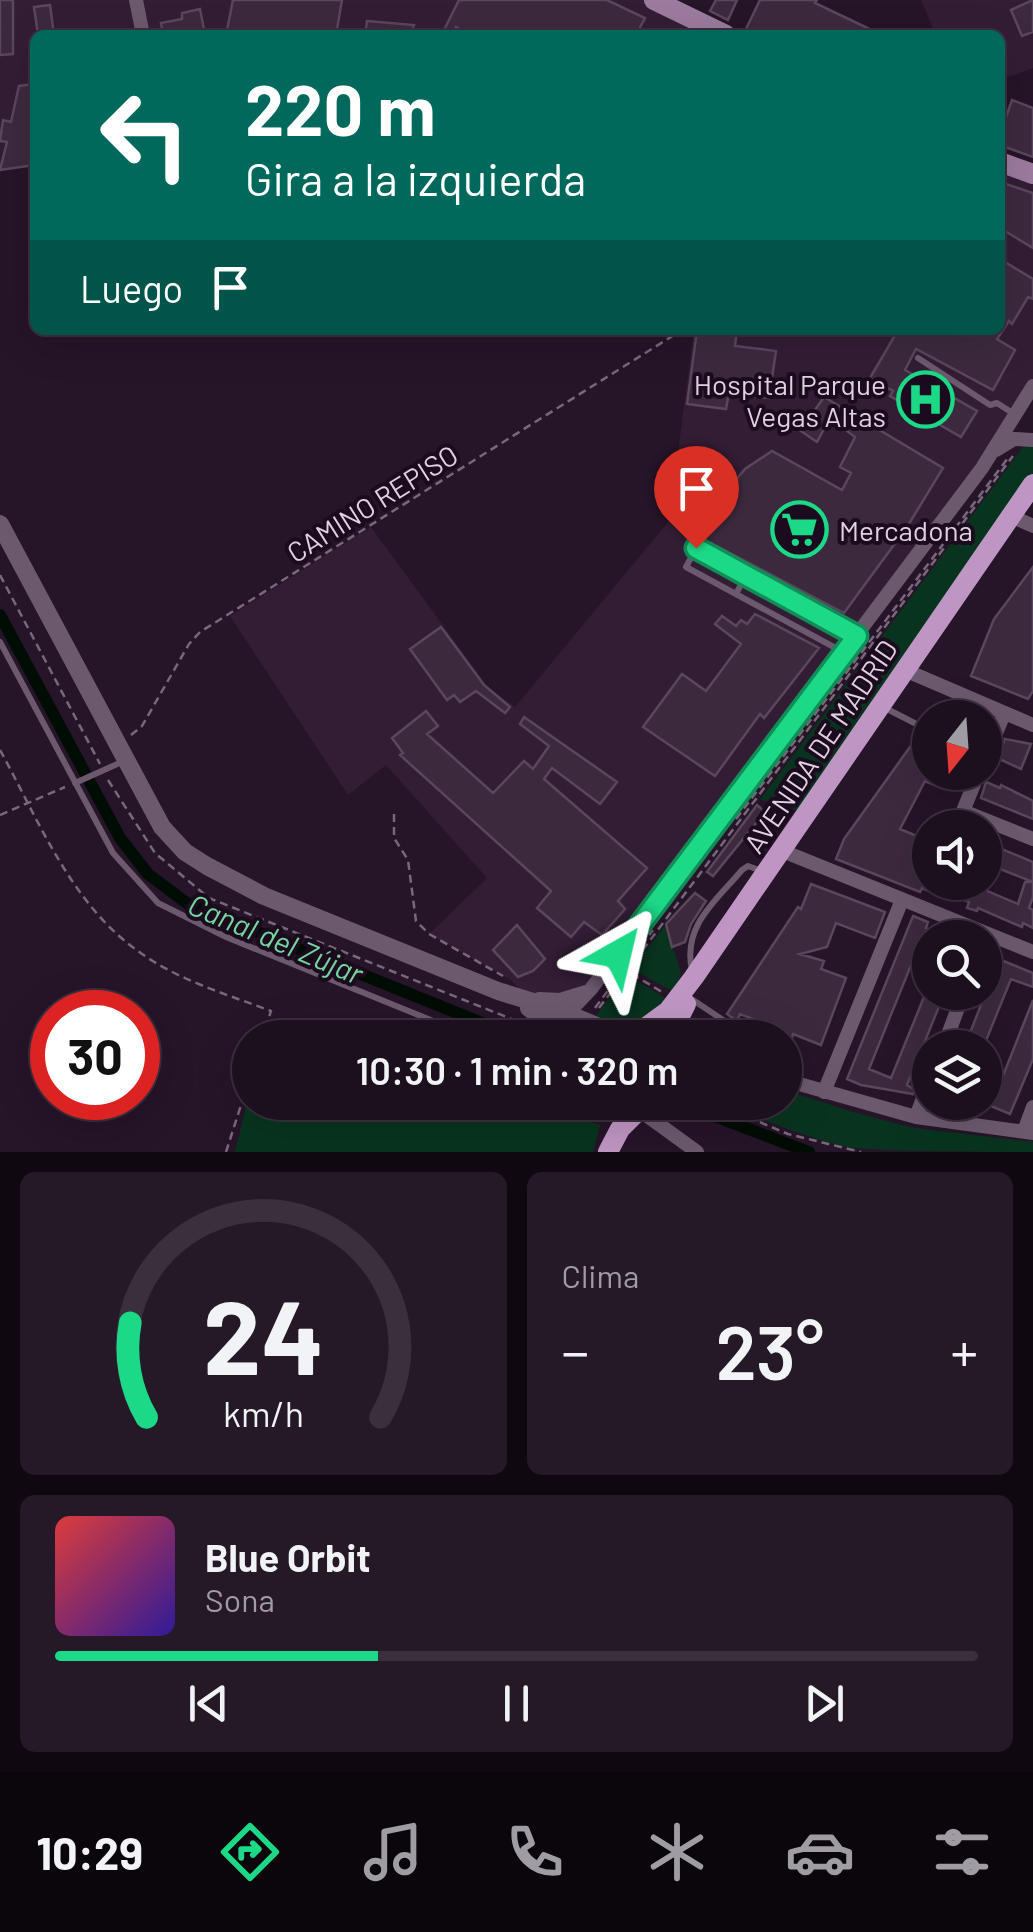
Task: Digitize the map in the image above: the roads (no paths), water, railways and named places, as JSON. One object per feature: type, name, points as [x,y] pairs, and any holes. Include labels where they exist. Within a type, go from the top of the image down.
[{"type":"main road","points":[[654,0],[716,30]]},
{"type":"main road","points":[[1005,164],[1033,174]]},
{"type":"main road","name":"AVENIDA DE MADRID","points":[[663,1020],[686,997],[1020,521],[1033,484]]},
{"type":"main road","name":"AVENIDA DE MADRID","points":[[770,876],[790,854],[1033,499]]},
{"type":"main road","points":[[676,1020],[686,997]]},
{"type":"main road","points":[[605,1120],[608,1152]]},
{"type":"main road","points":[[608,1152],[620,1129],[632,1120]]},
{"type":"street","points":[[136,0],[142,30]]},
{"type":"street","name":"AVENIDA DE MADRID","points":[[591,989],[994,452],[1033,386]]},
{"type":"street","points":[[994,452],[1006,442],[1028,440],[1016,412]]},
{"type":"street","points":[[0,524],[162,827],[186,852],[264,896],[567,1020]]},
{"type":"street","points":[[914,674],[1033,726]]},
{"type":"street","points":[[1002,719],[1004,714]]},
{"type":"street","points":[[972,790],[964,810],[1033,839]]},
{"type":"street","points":[[790,854],[947,920]]},
{"type":"street","points":[[824,1092],[902,900]]},
{"type":"street","points":[[1002,942],[1033,952]]},
{"type":"street","points":[[498,991],[560,1000],[591,989],[585,1020]]},
{"type":"street","points":[[685,1020],[686,997]]},
{"type":"street","points":[[802,1084],[912,1115]]},
{"type":"street","points":[[944,1120],[1028,1132],[1033,1107]]},
{"type":"street","points":[[663,1120],[694,1150]]},
{"type":"street","points":[[666,1120],[694,1150]]},
{"type":"lane","points":[[918,358],[990,405],[997,403],[1016,412]]},
{"type":"lane","points":[[846,653],[686,566],[696,548],[857,636]]},
{"type":"lane","points":[[736,594],[746,575]]},
{"type":"lane","points":[[0,642],[113,853],[158,902],[226,937],[431,1020]]},
{"type":"lane","points":[[956,693],[957,700]]},
{"type":"lane","points":[[889,710],[912,722]]},
{"type":"lane","points":[[76,783],[100,771],[123,752]]},
{"type":"lane","points":[[722,1020],[686,997],[693,930],[742,870],[748,866],[770,876]]},
{"type":"waterway","name":"Canal del Zújar","points":[[0,615],[120,838],[148,874],[188,904],[475,1020]]},
{"type":"waterway","name":"Canal del Zújar","points":[[725,1120],[809,1152]]},
{"type":"place","name":"Hospital Parque Vegas Altas","points":[[925,400]]},
{"type":"place","name":"Mercadona","points":[[800,530]]}]
